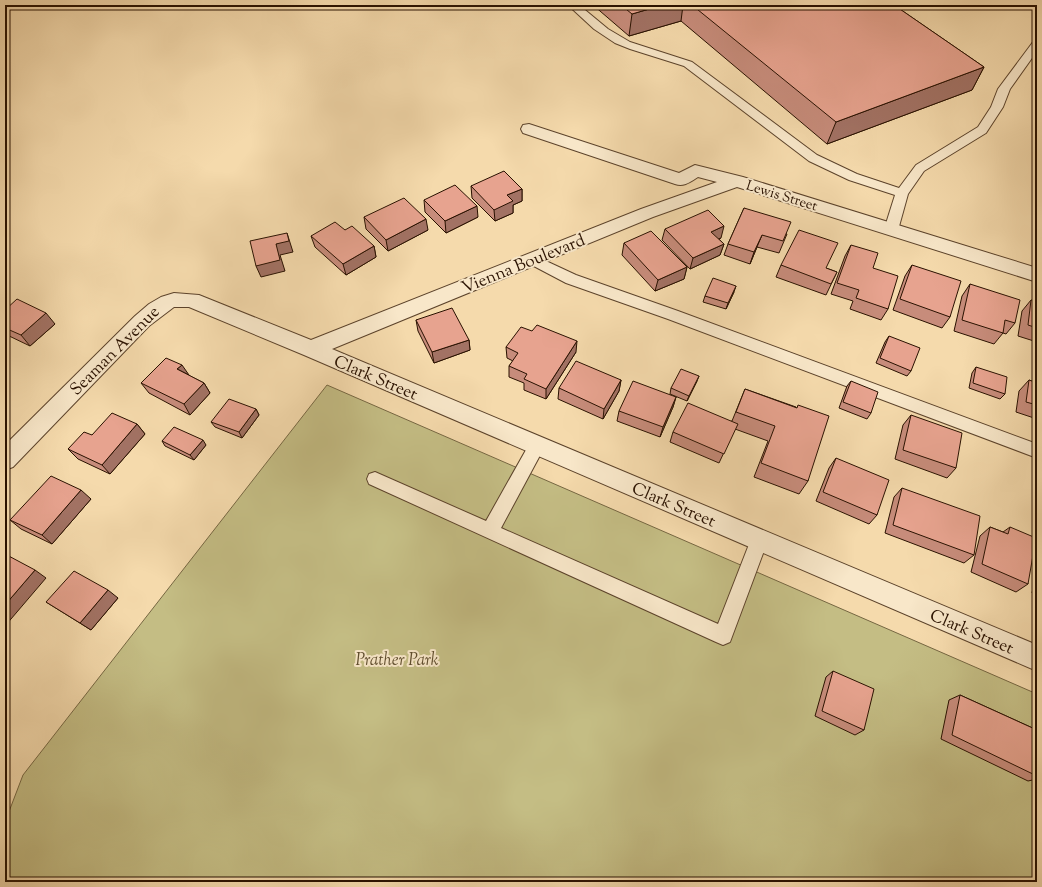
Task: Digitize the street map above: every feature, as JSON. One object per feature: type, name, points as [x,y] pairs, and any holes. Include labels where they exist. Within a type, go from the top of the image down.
[{"type":"street","name":"Lewis Street","points":[[529,129],[681,180],[695,171],[737,181],[1037,275]]},
{"type":"street","name":"Vienna Boulevard","points":[[311,349],[647,213],[737,181]]},
{"type":"street","name":"Seaman Avenue","points":[[5,460],[142,321],[162,303],[174,299],[186,299],[199,302],[311,349]]},
{"type":"street","name":"Clark Street","points":[[311,349],[1037,658]]},
{"type":"lane","points":[[573,5],[602,30],[625,43],[654,54],[675,58],[688,64],[813,158],[853,177],[902,194]]},
{"type":"lane","points":[[892,230],[902,194],[920,168],[982,130],[997,107],[1004,89],[1037,44]]},
{"type":"lane","points":[[533,260],[571,279],[673,315],[1037,451]]},
{"type":"lane","points":[[490,531],[537,446]]},
{"type":"lane","points":[[375,479],[723,636],[759,540]]},
{"type":"green space","name":"Prather Park","points":[[327,385],[1037,694],[1037,882],[5,882],[5,822],[23,775]]},
{"type":"building","points":[[621,5],[663,5],[632,14]]},
{"type":"building","points":[[692,5],[894,5],[984,67],[836,122]]},
{"type":"building","points":[[504,171],[522,189],[507,195],[513,201],[494,210],[471,186]]},
{"type":"building","points":[[455,185],[477,206],[445,221],[424,200]]},
{"type":"building","points":[[404,198],[426,219],[386,240],[364,217]]},
{"type":"building","points":[[744,208],[791,222],[783,241],[762,235],[754,252],[728,244]]},
{"type":"building","points":[[708,210],[724,226],[711,232],[724,244],[693,258],[665,229]]},
{"type":"building","points":[[335,222],[345,230],[352,226],[374,246],[343,264],[311,236]]},
{"type":"building","points":[[799,230],[838,243],[826,268],[837,272],[831,284],[781,265]]},
{"type":"building","points":[[651,231],[687,267],[658,280],[624,243]]},
{"type":"building","points":[[287,233],[289,241],[276,244],[280,260],[256,266],[250,241]]},
{"type":"building","points":[[851,245],[878,253],[873,268],[898,276],[888,309],[856,298],[859,290],[837,283]]},
{"type":"building","points":[[912,265],[961,281],[950,317],[900,299]]},
{"type":"building","points":[[713,278],[736,286],[728,303],[705,296]]},
{"type":"building","points":[[970,284],[1020,300],[1015,323],[1005,320],[1003,333],[962,320]]},
{"type":"building","points":[[17,299],[46,313],[21,335],[5,328],[5,310]]},
{"type":"building","points":[[1031,300],[1037,302],[1037,328],[1028,325]]},
{"type":"building","points":[[452,308],[469,340],[432,352],[416,320]]},
{"type":"building","points":[[537,325],[577,341],[546,389],[524,379],[527,374],[509,366],[518,353],[506,347],[521,327],[532,331]]},
{"type":"building","points":[[889,336],[920,348],[911,371],[880,358]]},
{"type":"building","points":[[166,358],[182,365],[177,369],[204,383],[184,404],[141,383]]},
{"type":"building","points":[[576,361],[621,380],[604,409],[559,388]]},
{"type":"building","points":[[976,367],[1007,377],[1005,394],[973,383]]},
{"type":"building","points":[[681,369],[699,376],[689,396],[671,388]]},
{"type":"building","points":[[1029,380],[1037,383],[1037,405],[1026,402]]},
{"type":"building","points":[[633,381],[676,397],[663,427],[619,411]]},
{"type":"building","points":[[851,381],[878,392],[871,413],[843,402]]},
{"type":"building","points":[[745,389],[797,408],[798,405],[829,416],[808,481],[761,463],[775,426],[736,412]]},
{"type":"building","points":[[229,399],[256,409],[239,432],[211,422]]},
{"type":"building","points":[[688,403],[738,424],[724,454],[673,432]]},
{"type":"building","points":[[112,413],[137,424],[102,465],[68,449],[84,432],[92,435]]},
{"type":"building","points":[[911,415],[962,433],[956,468],[903,450]]},
{"type":"building","points":[[174,427],[203,440],[190,455],[162,441]]},
{"type":"building","points":[[836,458],[889,480],[877,515],[823,492]]},
{"type":"building","points":[[51,476],[81,490],[42,535],[10,520]]},
{"type":"building","points":[[902,488],[980,516],[974,555],[893,525]]},
{"type":"building","points":[[990,527],[1008,534],[1010,527],[1036,538],[1028,584],[982,564]]},
{"type":"building","points":[[5,554],[35,570],[5,605]]},
{"type":"building","points":[[74,571],[108,590],[80,623],[46,602]]},
{"type":"building","points":[[833,671],[874,689],[864,730],[822,711]]},
{"type":"building","points":[[960,695],[1037,730],[1037,776],[952,735]]}]
